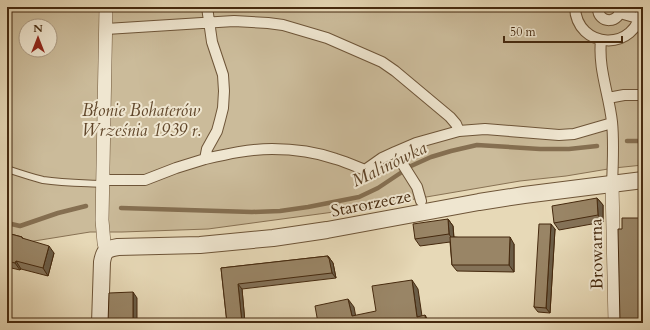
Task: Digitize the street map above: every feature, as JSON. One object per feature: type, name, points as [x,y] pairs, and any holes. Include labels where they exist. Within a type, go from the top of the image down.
[{"type":"street","points":[[100,323],[102,262],[106,250],[102,220],[106,7]]},
{"type":"street","points":[[205,159],[207,149],[217,131],[223,108],[224,91],[223,75],[213,49],[207,7]]},
{"type":"street","points":[[575,7],[577,20],[583,29],[591,36],[601,40],[611,40],[628,34],[641,19],[642,7]]},
{"type":"street","points":[[596,8],[603,19],[609,20],[616,18],[620,10],[641,19]]},
{"type":"street","points":[[106,29],[234,21],[283,25],[319,35],[362,52],[382,62],[450,117],[456,124],[459,131]]},
{"type":"street","points":[[601,40],[601,69],[612,122],[612,184]]},
{"type":"street","points":[[608,98],[624,95],[643,95]]},
{"type":"street","points":[[103,187],[145,180],[205,159],[257,150],[293,150],[329,157],[365,170],[382,158],[416,143],[459,131],[485,129],[559,135],[574,134],[612,122]]},
{"type":"street","points":[[395,152],[417,187],[421,201]]},
{"type":"street","name":"Starorzecze","points":[[106,250],[118,247],[200,245],[281,237],[479,202],[643,180]]},
{"type":"street","name":"Browarna","points":[[612,184],[615,323]]},
{"type":"lane","points":[[7,169],[26,176],[45,180],[103,187]]},
{"type":"green space","name":"Błonie Bohaterów Września 1939 r.","points":[[7,7],[643,7],[643,165],[520,181],[356,209],[208,229],[90,232],[28,242],[7,236]]},
{"type":"building","points":[[597,198],[598,215],[554,223],[552,206]]},
{"type":"building","points":[[622,218],[640,218],[640,229],[643,228],[643,323],[620,323],[618,229],[622,229]]},
{"type":"building","points":[[448,219],[449,234],[415,239],[413,224]]},
{"type":"building","points":[[539,224],[551,224],[546,308],[534,307]]},
{"type":"building","points":[[7,233],[49,246],[43,268],[16,261],[15,263],[7,261]]},
{"type":"building","points":[[450,237],[510,237],[509,265],[452,265]]},
{"type":"building","points":[[328,256],[332,273],[238,284],[242,323],[227,323],[221,268]]},
{"type":"building","points":[[412,280],[417,317],[425,315],[426,323],[318,323],[315,306],[348,299],[352,316],[376,311],[372,286]]},
{"type":"building","points":[[133,292],[133,323],[108,323],[109,293]]},
{"type":"waterway","name":"Malinówka","points":[[627,141],[643,141]]},
{"type":"waterway","name":"Malinówka","points":[[121,208],[252,212],[280,211],[359,197],[378,188],[411,166],[431,157],[477,145],[540,149],[569,149],[597,146]]},
{"type":"waterway","name":"Malinówka","points":[[7,223],[20,226],[58,213],[86,206]]}]
